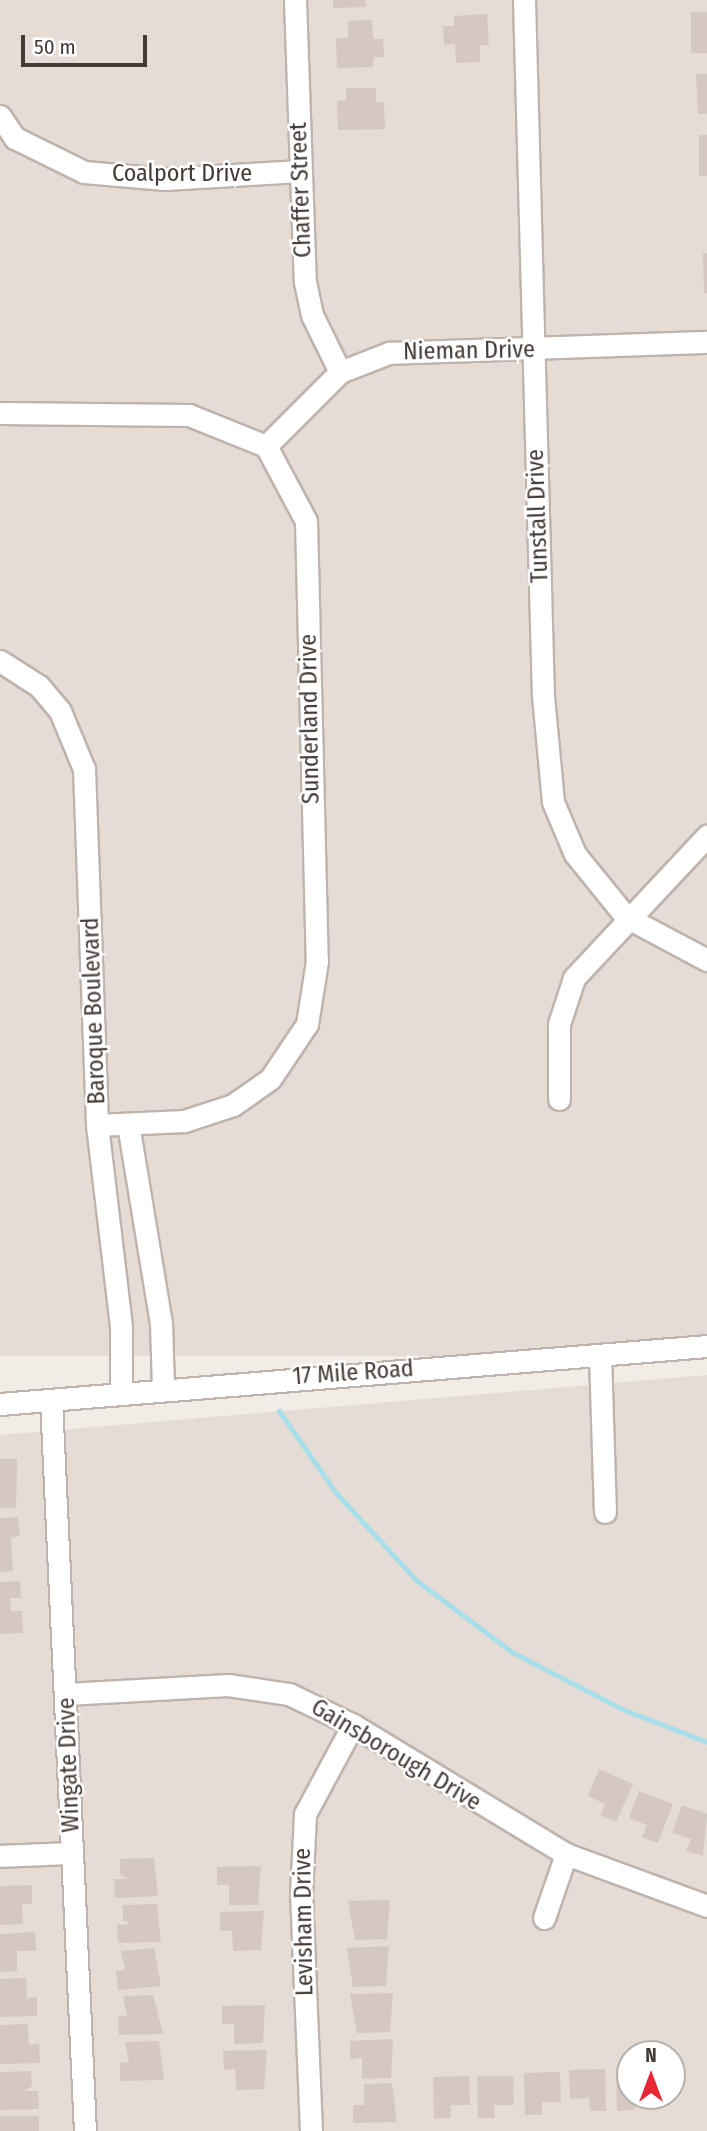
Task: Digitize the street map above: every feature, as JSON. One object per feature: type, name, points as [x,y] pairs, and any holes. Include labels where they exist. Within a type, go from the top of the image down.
[{"type":"street","name":"Chaffer Street","points":[[295,0],[300,171],[308,298],[340,372]]},
{"type":"street","name":"Tunstall Drive","points":[[524,0],[551,790],[575,854],[626,917],[707,960]]},
{"type":"street","name":"Coalport Drive","points":[[0,116],[15,138],[84,173],[165,179],[300,171]]},
{"type":"street","name":"Nieman Drive","points":[[266,446],[340,372],[412,349],[534,350],[707,342]]},
{"type":"street","points":[[0,413],[173,412],[266,446]]},
{"type":"street","name":"Sunderland Drive","points":[[97,1125],[184,1121],[253,1092],[294,1049],[314,992],[310,554],[300,502],[266,446]]},
{"type":"street","name":"Baroque Boulevard","points":[[0,661],[39,686],[60,711],[84,769],[97,1125],[121,1327],[121,1393]]},
{"type":"street","points":[[559,1099],[564,1003],[575,978],[626,917],[707,836]]},
{"type":"street","name":"Baroque Boulevard","points":[[128,1124],[161,1323],[163,1388]]},
{"type":"street","name":"17 Mile Road","points":[[0,1404],[163,1388],[707,1346]]},
{"type":"street","points":[[600,1355],[606,1512]]},
{"type":"street","name":"Wingate Drive","points":[[51,1400],[85,2131]]},
{"type":"street","name":"Gainsborough Drive","points":[[66,1694],[262,1688],[311,1701],[566,1854],[707,1906]]},
{"type":"street","name":"Levisham Drive","points":[[311,2131],[301,1894],[305,1814],[353,1725]]},
{"type":"street","points":[[0,1856],[72,1853]]},
{"type":"street","points":[[544,1918],[566,1854]]},
{"type":"shaded area","points":[[0,0],[707,0],[707,1356],[0,1356]]},
{"type":"shaded area","points":[[707,1375],[707,2131],[0,2131],[0,1435]]},
{"type":"building","points":[[333,0],[365,0],[366,7],[333,8]]},
{"type":"building","points":[[691,12],[707,12],[707,53],[691,53]]},
{"type":"building","points":[[487,14],[489,45],[480,45],[480,62],[456,63],[455,44],[444,45],[443,26],[454,26],[454,16]]},
{"type":"building","points":[[372,20],[373,39],[383,39],[384,57],[373,57],[373,67],[337,68],[336,38],[348,38],[348,21]]},
{"type":"building","points":[[696,74],[707,74],[707,114],[698,114]]},
{"type":"building","points":[[346,88],[376,88],[376,102],[384,102],[385,129],[338,130],[337,101],[346,100]]},
{"type":"building","points":[[699,135],[707,135],[707,176],[699,176]]},
{"type":"building","points":[[703,253],[707,253],[707,293],[704,293]]},
{"type":"building","points":[[0,1459],[17,1459],[16,1508],[0,1508]]},
{"type":"building","points":[[18,1517],[20,1536],[11,1537],[13,1571],[0,1572],[0,1518]]},
{"type":"building","points":[[20,1581],[21,1598],[10,1598],[11,1611],[22,1611],[23,1633],[0,1634],[0,1582]]},
{"type":"building","points":[[599,1769],[633,1784],[616,1822],[600,1815],[605,1804],[588,1796]]},
{"type":"building","points":[[639,1791],[673,1804],[658,1843],[642,1837],[647,1825],[629,1818]]},
{"type":"building","points":[[682,1805],[707,1814],[703,1856],[686,1851],[691,1839],[672,1833]]},
{"type":"building","points":[[154,1858],[158,1896],[115,1898],[114,1879],[128,1879],[120,1874],[120,1859]]},
{"type":"building","points":[[261,1866],[258,1905],[229,1905],[229,1885],[217,1885],[217,1867]]},
{"type":"building","points":[[32,1885],[32,1904],[22,1904],[23,1924],[0,1925],[0,1886]]},
{"type":"building","points":[[390,1900],[387,1939],[355,1940],[348,1901]]},
{"type":"building","points":[[157,1904],[161,1942],[118,1943],[117,1925],[131,1924],[123,1920],[123,1905]]},
{"type":"building","points":[[264,1911],[261,1950],[233,1951],[232,1931],[220,1931],[220,1912]]},
{"type":"building","points":[[35,1932],[36,1951],[17,1951],[17,1971],[0,1972],[0,1934]]},
{"type":"building","points":[[389,1946],[386,1986],[353,1987],[347,1948]]},
{"type":"building","points":[[154,1948],[161,1986],[118,1990],[116,1971],[125,1970],[121,1951]]},
{"type":"building","points":[[26,1978],[27,1998],[37,1997],[37,2016],[0,2017],[0,1979]]},
{"type":"building","points":[[393,1993],[390,2032],[357,2033],[350,1994]]},
{"type":"building","points":[[153,1995],[163,2034],[119,2035],[118,2017],[127,2016],[123,1996]]},
{"type":"building","points":[[265,2005],[263,2043],[234,2044],[234,2024],[222,2024],[222,2006]]},
{"type":"building","points":[[28,2024],[29,2045],[39,2044],[40,2063],[0,2064],[0,2025]]},
{"type":"building","points":[[393,2039],[391,2078],[362,2079],[362,2058],[350,2059],[350,2041]]},
{"type":"building","points":[[159,2041],[164,2080],[120,2081],[120,2063],[129,2062],[125,2042]]},
{"type":"building","points":[[267,2050],[264,2089],[236,2090],[235,2069],[224,2070],[223,2051]]},
{"type":"building","points":[[605,2069],[606,2111],[590,2111],[589,2098],[570,2099],[569,2070]]},
{"type":"building","points":[[31,2071],[32,2086],[24,2091],[38,2091],[39,2109],[0,2110],[0,2072]]},
{"type":"building","points":[[560,2072],[561,2102],[542,2102],[542,2115],[525,2115],[524,2073]]},
{"type":"building","points":[[469,2076],[470,2105],[451,2105],[451,2118],[434,2119],[433,2077]]},
{"type":"building","points":[[477,2076],[513,2076],[514,2105],[494,2105],[495,2118],[478,2118]]},
{"type":"building","points":[[392,2083],[397,2122],[353,2123],[353,2105],[364,2105],[364,2084]]},
{"type":"building","points":[[0,2116],[39,2116],[39,2131],[0,2131]]},
{"type":"waterway","points":[[279,1411],[337,1494],[416,1580],[512,1652],[622,1709],[707,1742]]}]
